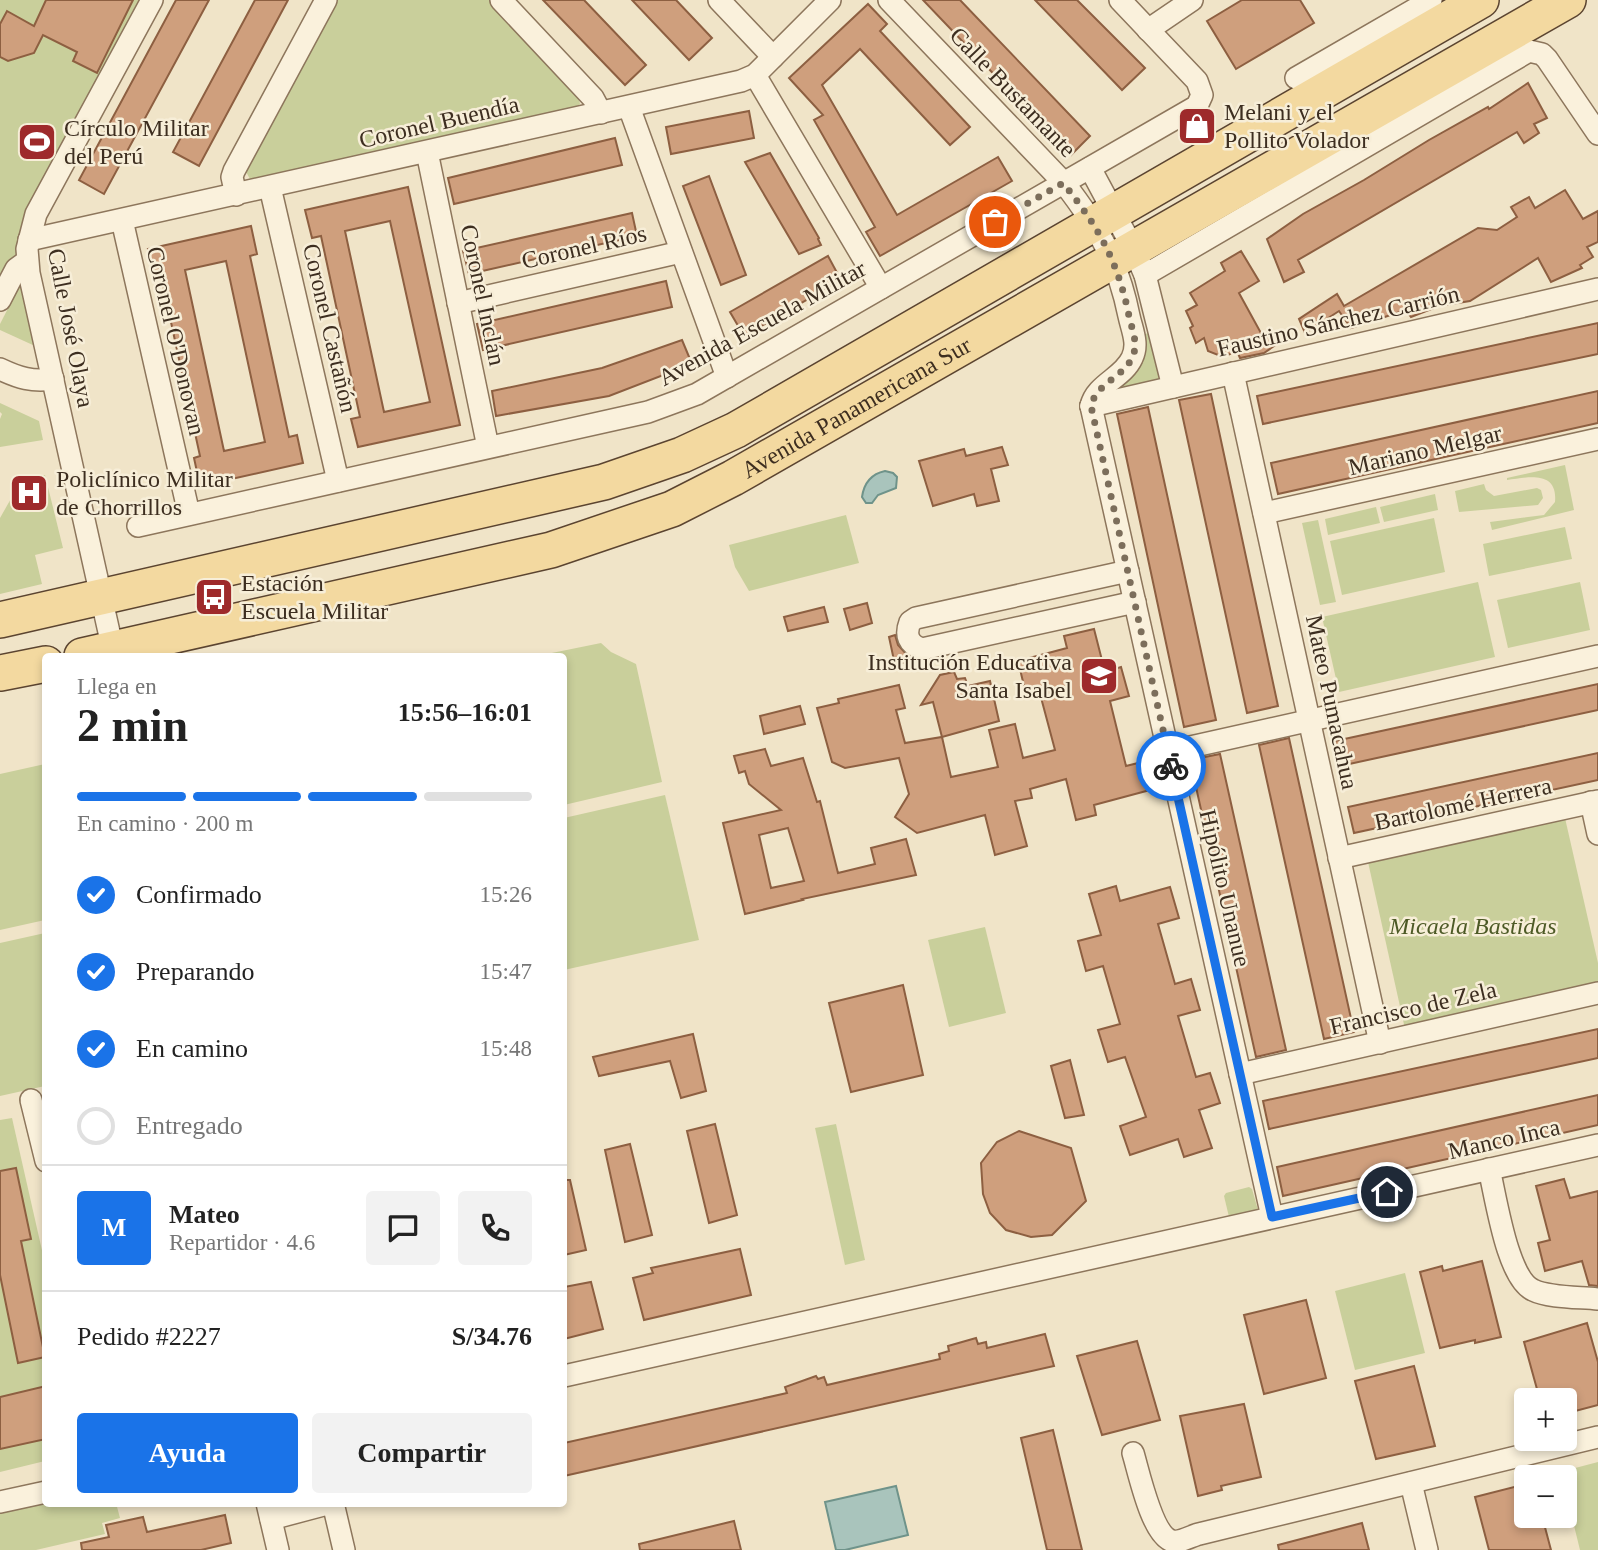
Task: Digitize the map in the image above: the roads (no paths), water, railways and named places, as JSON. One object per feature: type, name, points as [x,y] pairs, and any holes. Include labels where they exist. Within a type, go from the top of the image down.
[{"type":"main road","name":"Avenida Panamericana Sur","points":[[0,620],[604,482],[682,455],[736,430],[1480,0]]},
{"type":"main road","name":"Avenida Panamericana Sur","points":[[98,653],[551,550],[671,509],[733,478],[1059,290],[1131,262],[1568,0]]},
{"type":"main road","points":[[0,673],[42,665]]},
{"type":"street","name":"Calle José Olaya","points":[[98,653],[102,596],[53,379],[28,250],[36,214],[152,0]]},
{"type":"street","points":[[236,195],[233,172],[326,0]]},
{"type":"street","points":[[501,0],[593,98],[601,113]]},
{"type":"street","points":[[719,0],[772,57]]},
{"type":"street","name":"Coronel Buendía","points":[[28,250],[122,220],[741,81],[755,75],[830,0]]},
{"type":"street","name":"Calle Bustamante","points":[[889,0],[1063,183],[1104,218]]},
{"type":"street","points":[[1120,0],[1148,30],[1192,0]]},
{"type":"street","points":[[1296,78],[1431,0]]},
{"type":"street","name":"Avenida Escuela Militar","points":[[138,526],[665,407],[697,394],[1197,106],[1202,95],[1197,81],[1148,30]]},
{"type":"street","points":[[1131,262],[1529,51],[1542,54],[1592,109],[1598,134]]},
{"type":"street","points":[[755,75],[881,288]]},
{"type":"street","points":[[629,107],[727,377]]},
{"type":"street","name":"Coronel Inclán","points":[[427,152],[488,447]]},
{"type":"street","name":"Calle Bustamante","points":[[1090,168],[1104,218]]},
{"type":"street","name":"Coronel Castañón","points":[[270,187],[338,481]]},
{"type":"street","points":[[1104,218],[1131,262],[1173,387]]},
{"type":"street","name":"Coronel O'Donovan","points":[[122,220],[189,514]]},
{"type":"street","points":[[0,300],[28,250]]},
{"type":"street","name":"Coronel Ríos","points":[[458,303],[681,252]]},
{"type":"street","points":[[1091,406],[1100,390],[1127,366],[1135,350],[1128,309],[1131,262]]},
{"type":"street","name":"Faustino Sánchez Carrión","points":[[1091,406],[1598,289]]},
{"type":"street","points":[[0,369],[22,379],[53,379]]},
{"type":"street","name":"Mateo Pumacahua","points":[[1233,373],[1380,1042]]},
{"type":"street","name":"Hipólito Unanue","points":[[1091,406],[1272,1217]]},
{"type":"street","name":"Mariano Melgar","points":[[1264,513],[1597,442]]},
{"type":"street","points":[[1128,571],[916,618],[910,622],[907,635],[910,642],[922,649],[1135,602]]},
{"type":"street","points":[[1009,597],[1015,628]]},
{"type":"street","points":[[1168,752],[1598,656]]},
{"type":"street","points":[[1594,802],[1598,834]]},
{"type":"street","name":"Bartolomé Herrera","points":[[1339,858],[1594,802]]},
{"type":"street","name":"Francisco de Zela","points":[[1240,1074],[1598,993]]},
{"type":"street","points":[[31,1100],[42,1145]]},
{"type":"street","name":"Manco Inca","points":[[567,1375],[1598,1145]]},
{"type":"street","points":[[1489,1169],[1511,1260],[1520,1279],[1532,1290],[1541,1293],[1598,1299]]},
{"type":"street","points":[[1133,1453],[1157,1528],[1171,1541],[1178,1541],[1598,1437]]},
{"type":"street","points":[[1411,1483],[1427,1550]]},
{"type":"street","points":[[0,1502],[42,1493]]},
{"type":"street","points":[[278,1550],[269,1511],[300,1507]]},
{"type":"street","points":[[333,1507],[344,1550]]},
{"type":"water","points":[[885,471],[897,477],[896,488],[878,495],[872,503],[866,503],[862,497],[866,483],[876,474]]},
{"type":"water","points":[[896,1486],[908,1535],[836,1550],[825,1502]]},
{"type":"place","name":"Melani y el Pollito Volador","points":[[1197,126]]},
{"type":"place","name":"Círculo Militar del Perú","points":[[37,142]]},
{"type":"place","name":"Policlínico Militar de Chorrillos","points":[[29,493]]},
{"type":"place","name":"Estación Escuela Militar","points":[[214,597]]},
{"type":"place","name":"Institución Educativa Santa Isabel","points":[[1099,676]]},
{"type":"park label","name":"Micaela Bastidas","points":[[1473,926]]}]
